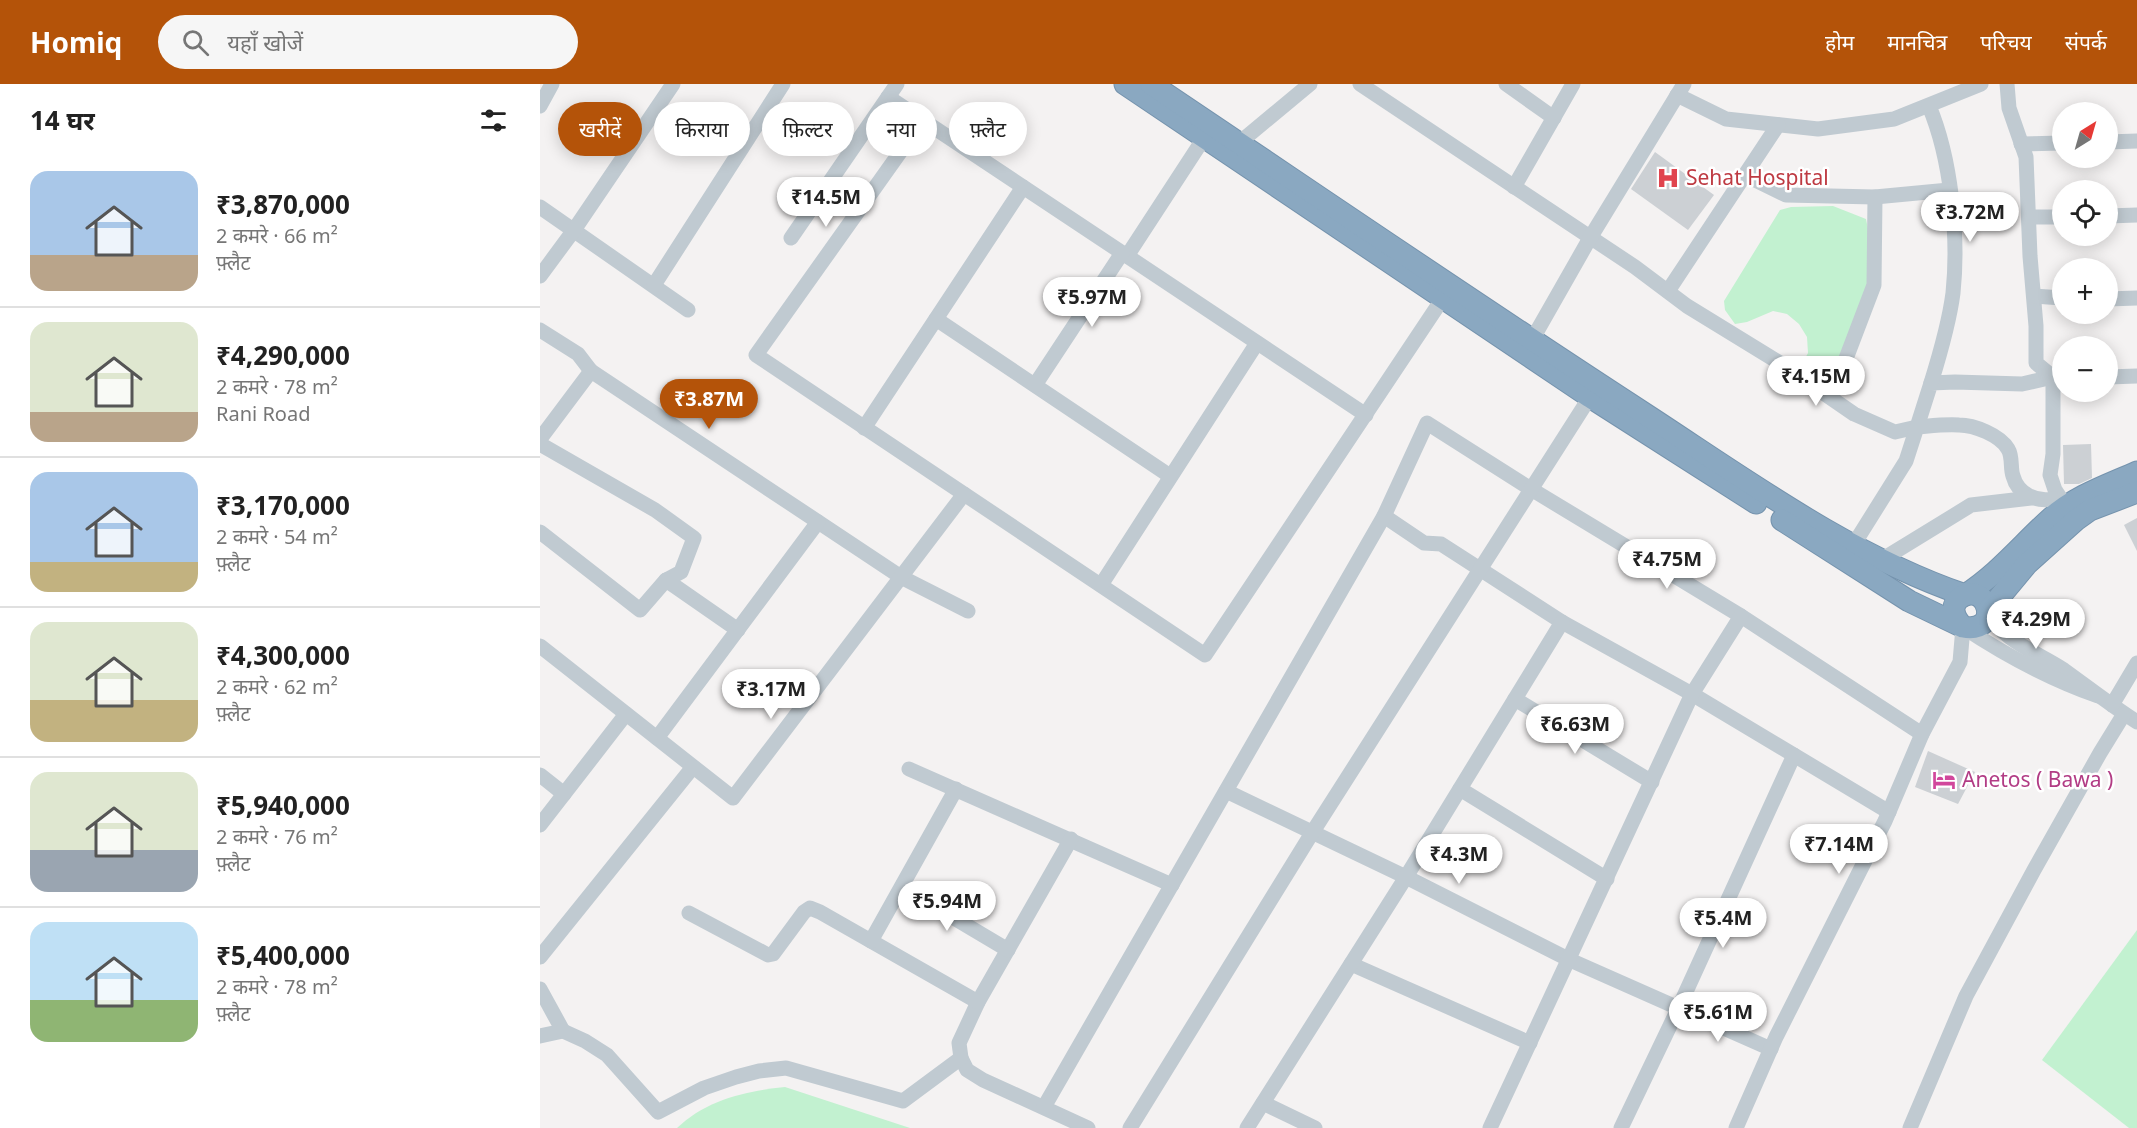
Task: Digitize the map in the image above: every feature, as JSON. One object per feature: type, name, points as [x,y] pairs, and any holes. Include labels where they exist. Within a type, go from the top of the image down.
[{"type":"highway","points":[[1125,84],[1155,89],[1239,143],[1529,346],[1590,397],[1909,601],[1963,627],[1972,629],[1981,626],[1986,620],[1987,604],[1981,597],[1974,594],[1965,595],[1925,581],[1810,522],[1529,346],[1443,298],[1204,138],[1155,89]]},
{"type":"highway","points":[[1988,611],[2071,513],[2137,472]]},
{"type":"highway","points":[[1963,627],[1955,620],[1953,606],[1958,599],[1985,582],[2052,517],[2090,510],[2137,492]]},
{"type":"street","points":[[540,106],[552,84]]},
{"type":"street","points":[[540,276],[673,84]]},
{"type":"street","points":[[654,285],[783,84]]},
{"type":"street","points":[[1239,143],[1310,84]]},
{"type":"street","points":[[1360,84],[1854,414],[1895,432],[1917,427],[1960,425],[1996,438],[2008,449],[2016,484],[2031,498]]},
{"type":"street","points":[[1506,84],[1554,118]]},
{"type":"street","points":[[1514,187],[1573,84]]},
{"type":"street","points":[[1529,346],[1590,238],[1681,90],[1726,119],[1818,129],[1894,119],[1981,84]]},
{"type":"street","points":[[2007,84],[2010,108],[2026,157],[2036,363],[2052,373]]},
{"type":"street","points":[[791,238],[893,90],[905,102]]},
{"type":"street","points":[[1854,544],[1906,461],[1944,339],[1953,293],[1954,254],[1949,189],[1938,132],[1929,106]]},
{"type":"street","points":[[1668,291],[1778,125]]},
{"type":"street","points":[[937,129],[1366,415]]},
{"type":"street","points":[[1035,385],[1204,138]]},
{"type":"street","points":[[2118,142],[2137,141]]},
{"type":"street","points":[[2021,144],[2052,143]]},
{"type":"street","points":[[897,156],[756,355],[1205,655],[1443,298]]},
{"type":"street","points":[[1745,175],[1786,195],[1875,197],[1949,189]]},
{"type":"street","points":[[864,428],[1023,187]]},
{"type":"street","points":[[1831,398],[1874,285],[1875,197]]},
{"type":"street","points":[[540,207],[688,310]]},
{"type":"street","points":[[2118,216],[2137,215]]},
{"type":"street","points":[[2029,217],[2052,217]]},
{"type":"street","points":[[2034,296],[2052,297]]},
{"type":"street","points":[[2118,299],[2137,298]]},
{"type":"street","points":[[936,319],[1170,477]]},
{"type":"street","points":[[540,330],[578,354],[591,371],[901,577],[968,611]]},
{"type":"street","points":[[1101,585],[1257,343]]},
{"type":"street","points":[[540,438],[591,371]]},
{"type":"street","points":[[2118,377],[2137,376]]},
{"type":"street","points":[[1931,383],[2022,384],[2052,378]]},
{"type":"street","points":[[1131,1128],[1312,833],[1590,397]]},
{"type":"street","points":[[2056,402],[2050,475],[2055,490],[2071,513]]},
{"type":"street","points":[[1044,1107],[1384,516],[1427,423],[1741,616],[1922,734]]},
{"type":"street","points":[[540,444],[655,510],[694,538],[681,572],[666,580],[640,610],[540,532]]},
{"type":"street","points":[[540,646],[733,798],[963,494]]},
{"type":"street","points":[[1883,559],[1971,505],[2031,498],[2042,501],[2054,499],[2071,513]]},
{"type":"street","points":[[1384,516],[1425,543],[1441,544],[1562,622],[1692,694],[1889,812]]},
{"type":"street","points":[[657,738],[819,522]]},
{"type":"street","points":[[666,580],[738,630]]},
{"type":"street","points":[[1988,611],[1993,621],[2008,636],[2063,670],[2124,714]]},
{"type":"street","points":[[1490,1128],[1692,694],[1741,616]]},
{"type":"street","points":[[1247,1128],[1407,877],[1562,622]]},
{"type":"street","points":[[1736,1128],[1771,1049],[1889,812],[1922,734],[1960,662],[1963,627],[1989,644],[2061,683],[2098,696]]},
{"type":"street","points":[[1910,1128],[1966,996],[2039,860],[2124,714],[2137,663]]},
{"type":"street","points":[[1515,699],[1652,782]]},
{"type":"street","points":[[540,825],[626,714]]},
{"type":"street","points":[[1621,1128],[1794,755]]},
{"type":"street","points":[[540,957],[693,767]]},
{"type":"street","points":[[909,769],[1172,885]]},
{"type":"street","points":[[540,775],[564,794]]},
{"type":"street","points":[[871,941],[956,789]]},
{"type":"street","points":[[1460,789],[1607,879]]},
{"type":"street","points":[[1226,791],[1407,877],[1570,960],[1771,1049]]},
{"type":"street","points":[[1071,839],[978,1002],[959,1043],[961,1058],[967,1070],[982,1080],[1088,1128]]},
{"type":"street","points":[[902,887],[1008,950]]},
{"type":"street","points":[[689,913],[768,955],[778,949],[804,912],[810,908],[978,1002]]},
{"type":"street","points":[[1351,964],[1530,1043]]},
{"type":"street","points":[[540,989],[563,1031]]},
{"type":"street","points":[[540,1036],[563,1031],[608,1055],[658,1112],[704,1088],[736,1077],[759,1071],[786,1068],[903,1101],[961,1058]]},
{"type":"street","points":[[1263,1103],[1315,1128]]},
{"type":"green space","points":[[1833,206],[1866,219],[1872,249],[1872,276],[1846,353],[1832,374],[1825,380],[1811,376],[1800,368],[1808,353],[1807,337],[1799,324],[1787,314],[1773,311],[1747,322],[1735,324],[1725,310],[1724,301],[1780,210],[1791,207]]},
{"type":"green space","points":[[2137,930],[2137,1128],[2129,1128],[2042,1060]]},
{"type":"green space","points":[[785,1087],[910,1128],[677,1128],[700,1110],[727,1098]]},
{"type":"building","points":[[1655,152],[1714,195],[1688,230],[1631,189]]},
{"type":"building","points":[[2091,444],[2092,478],[2079,484],[2064,484],[2063,445]]},
{"type":"building","points":[[2137,518],[2137,551],[2124,525]]},
{"type":"building","name":"Anetos ( Bawa )","points":[[1928,751],[1975,772],[1958,804],[1915,787]]},
{"type":"place","name":"Sehat Hospital","points":[[1668,178]]},
{"type":"place","name":"Anetos ( Bawa )","points":[[1944,780]]}]
